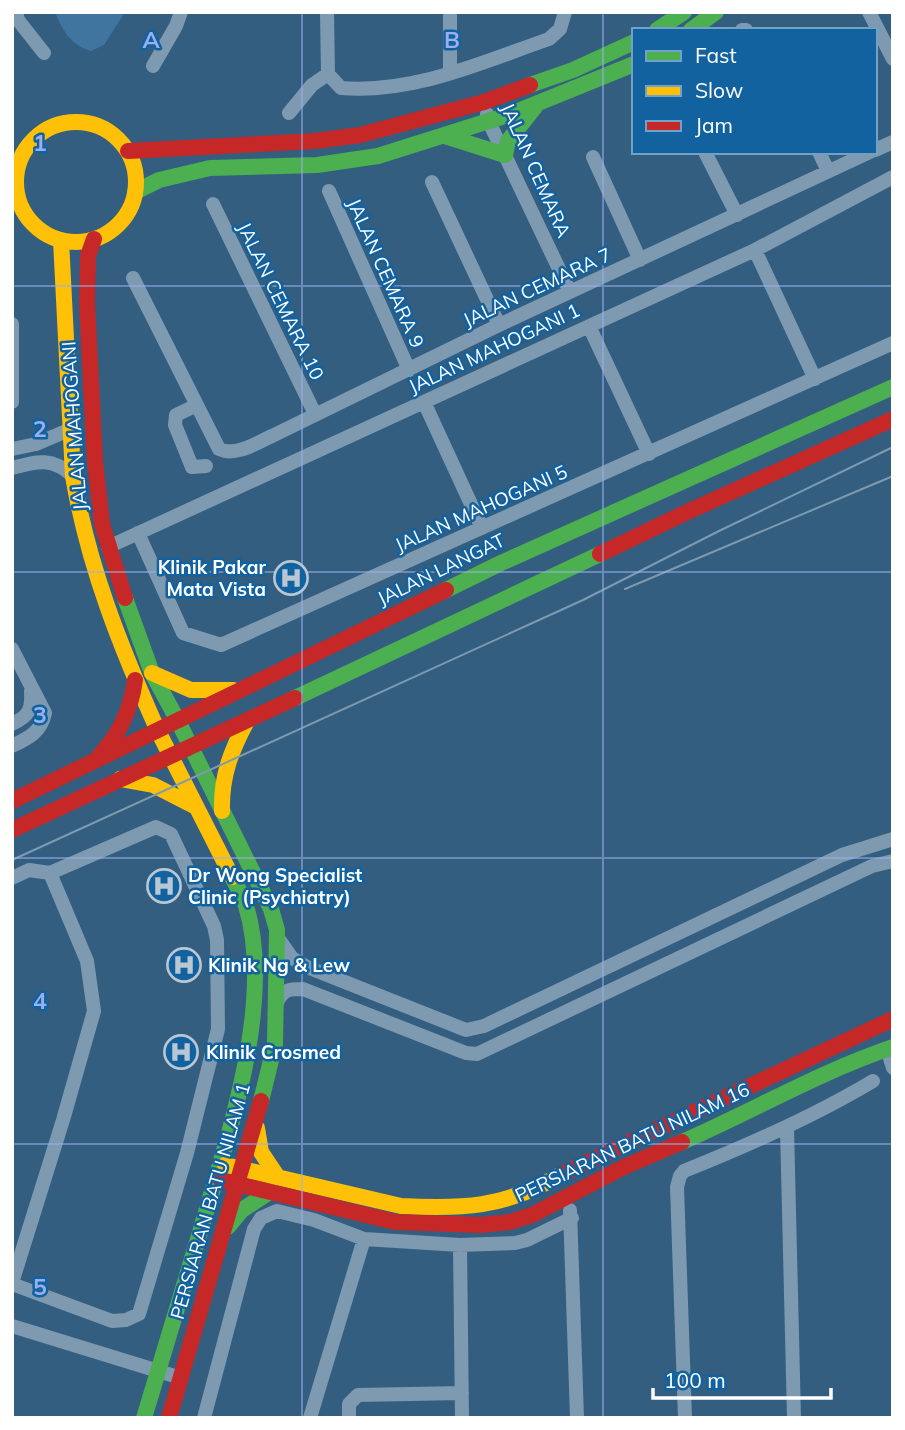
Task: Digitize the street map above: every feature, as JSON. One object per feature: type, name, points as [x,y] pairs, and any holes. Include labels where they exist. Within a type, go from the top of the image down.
[{"type":"main road","points":[[660,28],[684,12]]},
{"type":"main road","points":[[694,28],[716,12]]},
{"type":"main road","points":[[128,151],[315,141],[371,132],[484,102],[573,70],[632,43]]},
{"type":"main road","points":[[135,192],[171,174],[212,169],[342,163],[376,156],[489,122],[632,65]]},
{"type":"main road","points":[[445,136],[505,155],[508,141],[536,105]]},
{"type":"main road","points":[[79,122],[98,126],[115,136],[128,151],[135,171],[135,192],[130,208],[121,222],[94,239],[78,242],[61,240],[40,230],[25,213],[15,189],[20,146],[60,124],[79,122]]},
{"type":"main road","name":"JALAN MAHOGANI","points":[[94,239],[88,256],[86,303],[98,500],[108,547],[135,630],[152,673],[178,721]]},
{"type":"main road","name":"JALAN MAHOGANI","points":[[61,240],[73,477],[83,532],[113,629],[158,731]]},
{"type":"main road","name":"JALAN LANGAT","points":[[12,801],[501,562],[893,387]]},
{"type":"main road","points":[[12,830],[510,598],[685,513],[893,419]]},
{"type":"main road","points":[[152,673],[188,691],[205,693],[247,688]]},
{"type":"main road","points":[[93,762],[110,746],[128,716],[135,680]]},
{"type":"main road","name":"PERSIARAN BATU NILAM 1","points":[[169,1418],[256,1121],[275,1044],[277,930],[271,909],[178,721]]},
{"type":"main road","points":[[222,811],[220,785],[225,762],[247,721]]},
{"type":"main road","name":"PERSIARAN BATU NILAM 1","points":[[144,1418],[218,1171],[250,1051],[253,1029],[252,933],[244,902],[158,731]]},
{"type":"main road","points":[[120,779],[153,785],[196,807]]},
{"type":"main road","name":"PERSIARAN BATU NILAM 16","points":[[218,1171],[274,1184],[401,1206],[505,1200],[530,1191],[893,1019]]},
{"type":"main road","name":"PERSIARAN BATU NILAM 16","points":[[274,1184],[395,1222],[481,1225],[510,1222],[532,1215],[624,1167],[704,1132],[810,1080],[890,1048]]},
{"type":"main road","points":[[225,1230],[242,1210],[274,1184],[261,1152],[256,1121]]},
{"type":"street","points":[[16,12],[18,20],[44,53]]},
{"type":"street","points":[[153,66],[181,12]]},
{"type":"street","points":[[327,12],[328,74],[341,88],[360,90],[397,87],[450,73],[549,39],[561,29],[565,12]]},
{"type":"street","points":[[450,12],[450,73]]},
{"type":"street","points":[[869,12],[893,60]]},
{"type":"street","points":[[289,113],[312,85],[328,74]]},
{"type":"street","name":"JALAN CEMARA","points":[[484,102],[489,122],[570,292]]},
{"type":"street","name":"JALAN CEMARA 7","points":[[877,149],[893,142]]},
{"type":"street","points":[[706,154],[737,215]]},
{"type":"street","points":[[820,154],[828,171]]},
{"type":"street","name":"JALAN CEMARA 7","points":[[197,405],[219,449],[227,453],[245,448],[499,325],[866,154]]},
{"type":"street","points":[[593,157],[640,260]]},
{"type":"street","name":"JALAN MAHOGANI 1","points":[[108,547],[755,250],[893,177]]},
{"type":"street","points":[[432,182],[499,325]]},
{"type":"street","name":"JALAN CEMARA 9","points":[[329,191],[409,370]]},
{"type":"street","name":"JALAN CEMARA 10","points":[[213,204],[315,414]]},
{"type":"street","points":[[755,250],[815,379]]},
{"type":"street","points":[[133,278],[197,405],[176,415],[175,425],[192,467],[206,466]]},
{"type":"street","points":[[12,324],[12,402]]},
{"type":"street","points":[[589,326],[649,453]]},
{"type":"street","name":"JALAN MAHOGANI 5","points":[[138,533],[183,633],[221,645],[893,343]]},
{"type":"street","points":[[424,402],[482,528]]},
{"type":"street","points":[[12,449],[36,444],[71,429]]},
{"type":"street","points":[[12,468],[39,461],[61,466],[73,477]]},
{"type":"street","points":[[12,649],[45,713],[35,734],[12,746]]},
{"type":"street","points":[[12,724],[28,716],[32,707],[31,687]]},
{"type":"street","points":[[12,878],[29,870],[50,873],[156,827],[171,834],[214,926],[217,940],[218,1030],[187,1153],[139,1314],[126,1320],[112,1321],[12,1284],[63,1120],[93,1011],[87,961],[50,873]]},
{"type":"street","points":[[275,1007],[282,994],[289,989],[303,989],[466,1053],[477,1054],[872,866],[891,861],[889,840],[842,855],[473,1029],[466,1030],[307,967],[285,951],[278,941],[277,930]]},
{"type":"street","points":[[890,1048],[893,1068]]},
{"type":"street","points":[[685,1418],[677,1187],[680,1176],[684,1171],[787,1128],[873,1081]]},
{"type":"street","points":[[787,1128],[794,1418]]},
{"type":"street","points":[[558,1176],[568,1197],[572,1218],[576,1418]]},
{"type":"street","points":[[204,1418],[254,1229],[261,1217],[277,1211],[363,1239],[460,1245],[515,1243],[572,1218]]},
{"type":"street","points":[[310,1418],[363,1239]]},
{"type":"street","points":[[460,1245],[462,1418]]},
{"type":"street","points":[[12,1326],[181,1378]]},
{"type":"street","points":[[349,1418],[349,1404],[358,1395],[462,1393]]},
{"type":"water","points":[[55,12],[125,12],[104,45],[91,51],[68,36]]},
{"type":"tram line","points":[[12,860],[583,600],[893,447]]},
{"type":"tram line","points":[[625,589],[893,476]]},
{"type":"traffic: fast","points":[[660,28],[684,12]]},
{"type":"traffic: fast","points":[[694,28],[716,12]]},
{"type":"traffic: fast","points":[[530,85],[573,70],[632,43]]},
{"type":"traffic: fast","points":[[135,192],[159,180],[210,168],[317,165],[378,156],[511,114],[632,65]]},
{"type":"traffic: fast","points":[[445,136],[505,155],[508,141],[535,107]]},
{"type":"traffic: fast","points":[[446,590],[893,387]]},
{"type":"traffic: fast","points":[[295,698],[600,554]]},
{"type":"traffic: fast","points":[[125,598],[152,673],[178,721]]},
{"type":"traffic: fast","points":[[178,721],[271,909],[277,930],[275,1044],[261,1101]]},
{"type":"traffic: fast","points":[[144,1418],[224,1153],[252,1025],[254,943],[246,906],[232,877]]},
{"type":"traffic: fast","points":[[682,1142],[812,1080],[893,1047]]},
{"type":"traffic: fast","points":[[228,1227],[242,1210],[271,1191]]},
{"type":"traffic: slow","points":[[76,122],[99,127],[118,140],[131,159],[136,182],[131,205],[118,224],[99,237],[76,242],[53,237],[34,224],[21,205],[16,182],[21,159],[34,140],[53,127],[76,122]]},
{"type":"traffic: slow","points":[[61,240],[73,476],[79,509],[107,606],[158,731]]},
{"type":"traffic: slow","points":[[152,673],[191,690],[233,690]]},
{"type":"traffic: slow","points":[[222,811],[223,786],[228,764],[247,721]]},
{"type":"traffic: slow","points":[[158,731],[232,877]]},
{"type":"traffic: slow","points":[[120,779],[153,785],[196,807]]},
{"type":"traffic: slow","points":[[257,1128],[261,1152],[277,1176]]},
{"type":"traffic: slow","points":[[225,1165],[401,1206],[423,1207],[463,1206],[501,1200],[519,1195],[558,1176]]},
{"type":"traffic: jam","points":[[128,151],[315,141],[360,135],[484,102],[530,85]]},
{"type":"traffic: jam","points":[[94,239],[88,256],[87,303],[95,461],[102,524],[125,598]]},
{"type":"traffic: jam","points":[[600,554],[893,419]]},
{"type":"traffic: jam","points":[[12,801],[446,590]]},
{"type":"traffic: jam","points":[[99,756],[123,721],[135,680]]},
{"type":"traffic: jam","points":[[12,830],[295,698]]},
{"type":"traffic: jam","points":[[558,1176],[893,1019]]},
{"type":"traffic: jam","points":[[169,1418],[261,1101]]},
{"type":"traffic: jam","points":[[221,1180],[395,1222],[481,1225],[510,1222],[532,1215],[624,1167],[682,1142]]},
{"type":"place","name":"Klinik Pakar Mata Vista","points":[[291,578]]},
{"type":"place","name":"Dr Wong Specialist Clinic (Psychiatry)","points":[[164,886]]},
{"type":"place","name":"Klinik Ng & Lew","points":[[184,965]]},
{"type":"place","name":"Klinik Crosmed","points":[[181,1052]]}]
